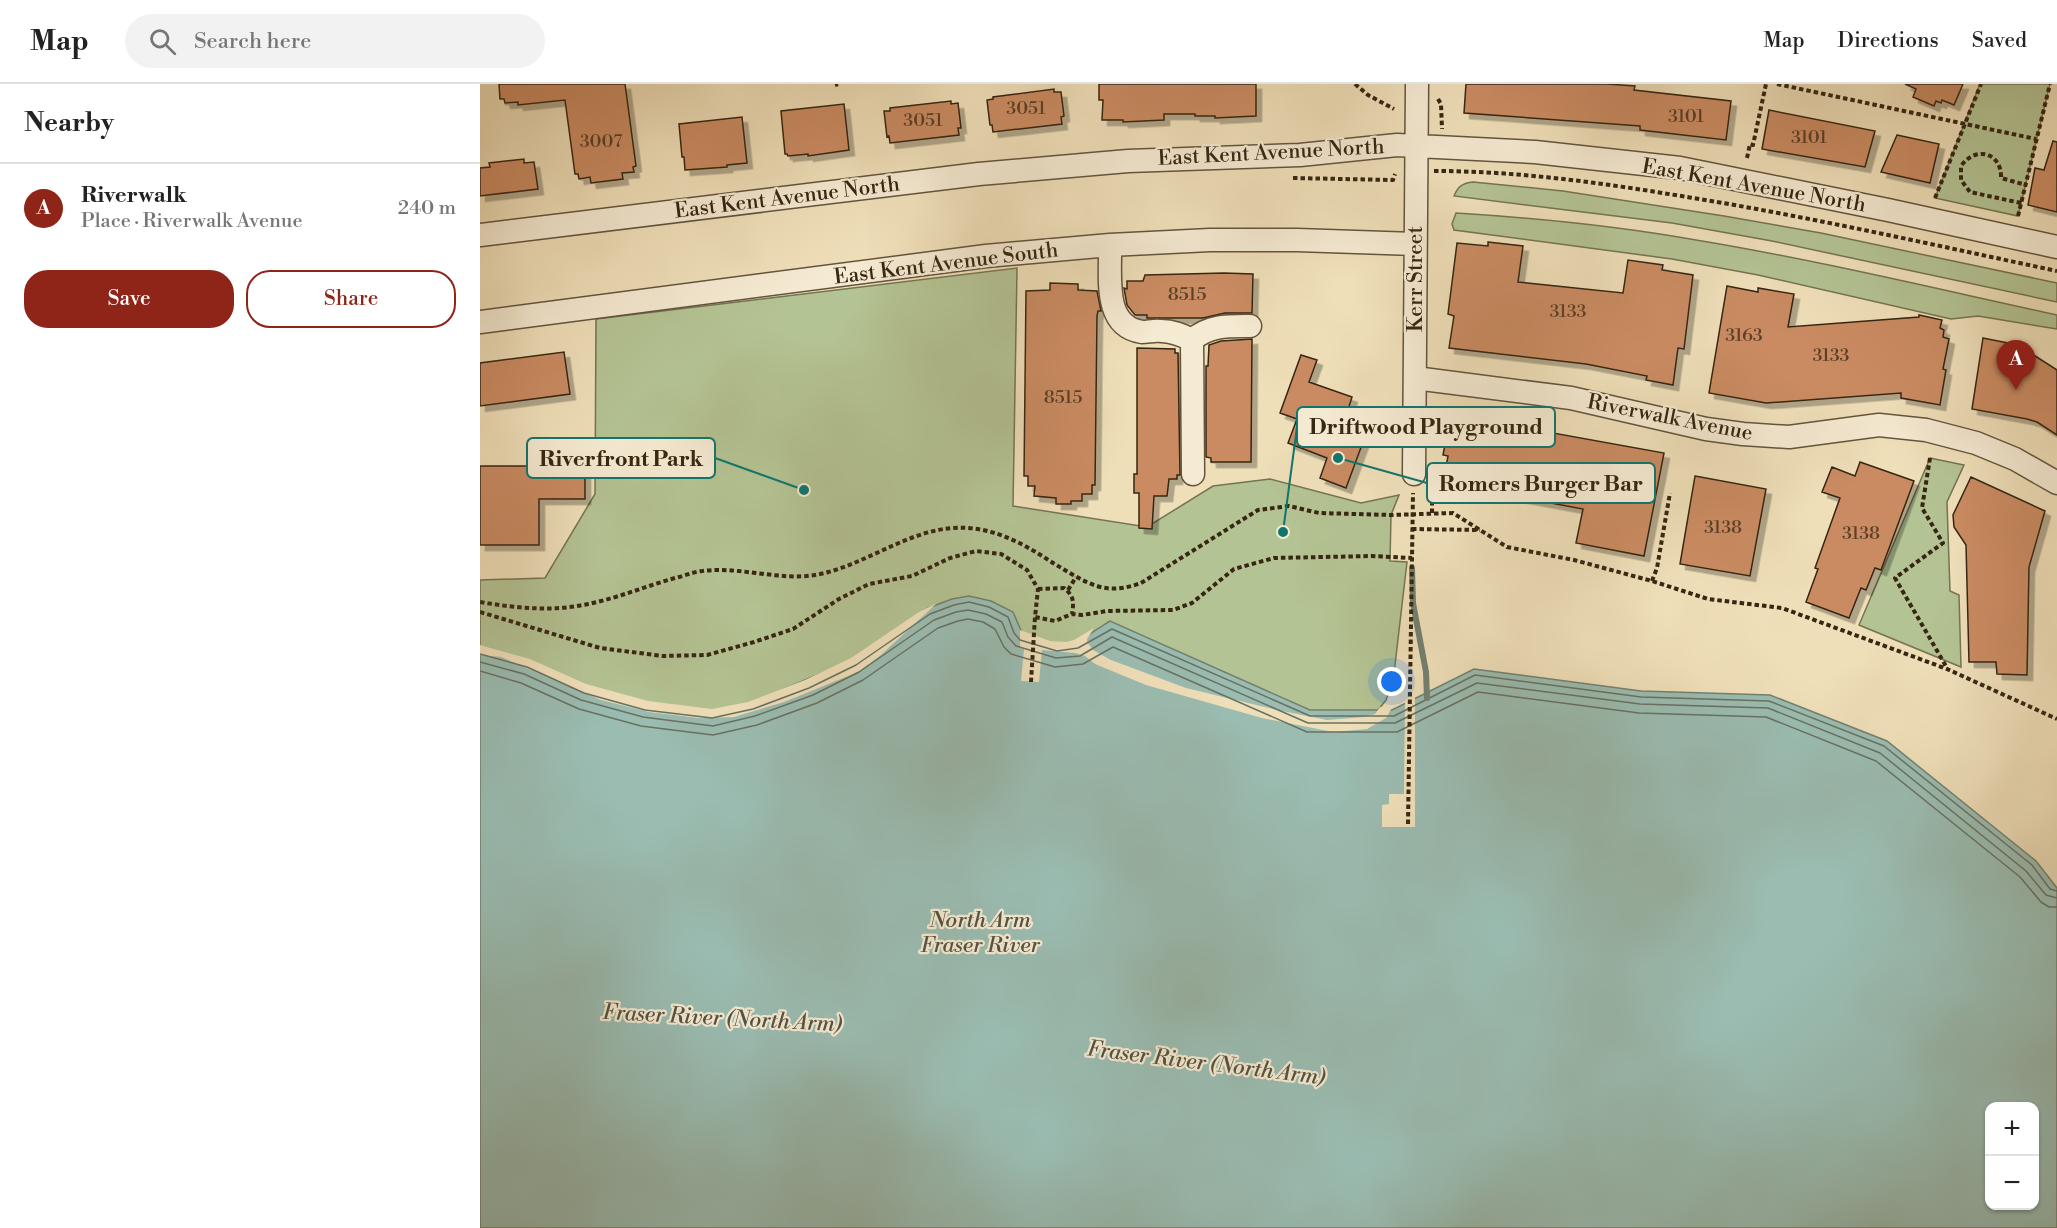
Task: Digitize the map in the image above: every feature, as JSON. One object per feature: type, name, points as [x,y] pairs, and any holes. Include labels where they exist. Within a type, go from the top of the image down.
[{"type":"street","name":"Kerr Street","points":[[1414,474],[1418,84]]},
{"type":"street","name":"East Kent Avenue North","points":[[480,235],[967,175],[1077,164],[1178,158],[1300,155],[1382,146],[1417,146],[1535,152],[1680,168],[2057,247]]},
{"type":"street","name":"East Kent Avenue South","points":[[480,322],[986,256],[1110,245],[1210,240],[1415,244]]},
{"type":"street","points":[[1110,245],[1111,290],[1113,306],[1118,318],[1128,328],[1144,332],[1162,330],[1181,334],[1192,340]]},
{"type":"street","points":[[1193,474],[1192,340],[1201,332],[1219,326],[1250,326]]},
{"type":"street","name":"Riverwalk Avenue","points":[[1415,378],[1571,398],[1706,429],[1743,434],[1789,437],[1879,425],[1926,430],[1976,442],[2015,459],[2057,483]]},
{"type":"path","points":[[1354,84],[1368,95],[1394,108]]},
{"type":"path","points":[[1747,158],[1750,144],[1753,145],[1766,84]]},
{"type":"path","points":[[1777,84],[2036,139]]},
{"type":"path","points":[[1935,198],[1982,84]]},
{"type":"path","points":[[2018,216],[2050,84]]},
{"type":"path","points":[[1441,104],[1442,126]]},
{"type":"path","points":[[2021,203],[1970,192],[1960,180],[1961,166],[1971,156],[1985,154],[1996,160],[2001,178],[2026,184]]},
{"type":"path","points":[[1950,163],[1961,166]]},
{"type":"path","points":[[1289,178],[1393,180],[1396,170]]},
{"type":"path","points":[[1440,171],[1520,175],[1633,188],[1756,208],[2057,271]]},
{"type":"path","points":[[1930,458],[1922,508],[1943,543],[1895,578],[1947,669]]},
{"type":"path","points":[[1652,581],[1657,568],[1670,493]]},
{"type":"path","points":[[480,602],[513,607],[556,609],[588,604],[701,571],[744,571],[788,576],[814,575],[847,566],[925,534],[952,528],[980,530],[1007,536],[1076,577],[1098,587],[1125,589],[1141,583],[1258,510],[1289,506],[1319,513],[1452,513],[1507,547],[1574,560],[1708,599],[1782,608],[1947,669],[2057,719]]},
{"type":"path","points":[[1408,824],[1412,514]]},
{"type":"path","points":[[1412,529],[1480,530]]},
{"type":"path","points":[[480,612],[600,648],[663,656],[707,655],[793,629],[839,599],[869,584],[912,576],[950,558],[976,551],[1000,554],[1027,570],[1038,589],[1031,682]]},
{"type":"path","points":[[1035,617],[1055,621],[1072,614],[1173,610],[1192,603],[1234,569],[1274,558],[1372,556],[1412,558]]},
{"type":"path","points":[[1068,590],[1076,577]]},
{"type":"path","points":[[1038,589],[1064,588],[1068,590],[1074,602],[1072,614]]},
{"type":"green space","points":[[1980,84],[2050,84],[2018,216],[1935,198]]},
{"type":"green space","points":[[1473,182],[1563,191],[1821,233],[2057,283],[2057,302],[1772,241],[1672,223],[1454,196],[1461,186]]},
{"type":"green space","points":[[1456,213],[1607,227],[1787,256],[2057,315],[2057,329],[1978,316],[1951,319],[1758,275],[1672,259],[1454,230],[1452,224]]},
{"type":"green space","points":[[1017,268],[1013,506],[1147,527],[1213,486],[1270,479],[1361,503],[1399,495],[1391,515],[1390,561],[1407,562],[1393,682],[1386,700],[1375,714],[1327,720],[1075,643],[1058,645],[1023,635],[1020,630],[853,660],[751,703],[712,712],[647,704],[585,687],[480,648],[480,580],[545,578],[595,494],[596,319]]},
{"type":"green space","points":[[1930,458],[1964,465],[1947,502],[1950,591],[1959,595],[1961,667],[1859,625]]},
{"type":"water","name":"North Arm Fraser River","points":[[969,596],[991,601],[1013,612],[1023,635],[1061,644],[1077,641],[1110,621],[1310,710],[1392,710],[1474,669],[1641,691],[1770,695],[1887,741],[2036,861],[2057,888],[2057,1228],[480,1228],[480,648],[585,687],[647,704],[712,712],[751,703],[853,660],[928,608],[952,599]]},
{"type":"pier","points":[[937,603],[881,655],[858,672],[784,702],[734,717],[699,718],[649,712],[601,700],[501,657],[480,655],[480,645],[530,659],[586,684],[648,701],[712,709],[748,702],[805,680],[851,658],[919,612]]},
{"type":"pier","points":[[1094,628],[1087,639],[1093,650],[1111,660],[1186,688],[1327,720],[1364,717],[1375,714],[1380,707],[1393,706],[1386,718],[1367,729],[1333,732],[1262,718],[1146,685],[1095,664],[1085,656],[1075,653],[1042,650],[1039,682],[1021,681],[1024,649],[1020,648],[1020,630],[1050,641],[1066,642]]},
{"type":"pier","points":[[1415,695],[1415,827],[1382,827],[1382,805],[1389,804],[1389,794],[1404,794],[1405,700]]},
{"type":"building","points":[[499,84],[625,84],[636,166],[633,167],[634,172],[622,173],[623,179],[591,183],[590,177],[579,179],[578,174],[575,174],[565,100],[518,105],[518,102],[505,103],[504,99],[500,99]]},
{"type":"building","points":[[1099,84],[1256,84],[1256,116],[1215,118],[1215,116],[1195,116],[1195,114],[1164,114],[1164,120],[1123,122],[1123,120],[1102,120],[1103,100],[1099,100]]},
{"type":"building","points":[[1466,84],[1607,84],[1635,86],[1634,90],[1731,101],[1726,140],[1640,130],[1640,126],[1464,113]]},
{"type":"building","points":[[1905,84],[1963,84],[1954,105],[1942,100],[1941,103],[1936,101],[1934,106],[1913,97],[1916,89]]},
{"type":"building","points":[[1054,89],[1054,92],[1061,92],[1064,116],[1061,117],[1062,124],[993,132],[987,100],[993,97]]},
{"type":"building","points":[[951,101],[951,104],[958,103],[961,128],[958,128],[959,135],[890,143],[889,136],[887,137],[884,111],[890,111],[890,108]]},
{"type":"building","points":[[844,104],[849,150],[808,156],[808,154],[788,156],[785,154],[781,111]]},
{"type":"building","points":[[1769,110],[1875,131],[1865,167],[1762,149]]},
{"type":"building","points":[[742,117],[747,163],[685,170],[679,124]]},
{"type":"building","points":[[1897,135],[1939,144],[1930,183],[1881,172]]},
{"type":"building","points":[[2053,141],[2057,142],[2057,212],[2028,205],[2035,168],[2044,170]]},
{"type":"building","points":[[524,159],[524,163],[534,162],[538,189],[480,196],[480,168],[490,167],[489,163]]},
{"type":"building","points":[[1488,242],[1523,246],[1518,282],[1623,293],[1628,260],[1663,265],[1662,270],[1693,275],[1684,349],[1678,348],[1673,385],[1646,380],[1647,376],[1586,364],[1449,348],[1454,316],[1448,314],[1457,243],[1488,246]]},
{"type":"building","points":[[1253,274],[1252,313],[1225,313],[1203,318],[1147,318],[1147,315],[1135,315],[1127,305],[1124,288],[1127,289],[1127,281],[1143,281],[1145,275]]},
{"type":"building","points":[[1050,283],[1078,284],[1078,290],[1097,291],[1101,311],[1098,311],[1097,316],[1095,485],[1092,485],[1092,494],[1082,494],[1082,501],[1071,501],[1071,504],[1056,504],[1056,498],[1034,496],[1035,486],[1028,486],[1028,476],[1024,476],[1026,291],[1050,290]]},
{"type":"building","points":[[1727,286],[1758,292],[1758,288],[1794,294],[1788,327],[1919,317],[1919,315],[1942,320],[1940,328],[1944,330],[1943,337],[1949,339],[1943,369],[1946,370],[1940,405],[1901,398],[1901,393],[1766,403],[1709,393]]},
{"type":"building","points":[[1983,338],[2018,345],[2057,370],[2057,435],[2037,422],[1972,409]]},
{"type":"building","points":[[1252,339],[1251,462],[1211,462],[1211,458],[1206,457],[1206,366],[1208,366],[1209,345],[1221,341]]},
{"type":"building","points":[[1137,348],[1175,349],[1175,353],[1178,353],[1180,475],[1177,475],[1177,479],[1169,479],[1167,496],[1154,496],[1152,529],[1139,528],[1139,493],[1134,493],[1134,474],[1137,474]]},
{"type":"building","points":[[564,352],[570,394],[480,406],[480,363]]},
{"type":"building","points":[[1301,355],[1317,360],[1309,382],[1352,397],[1347,413],[1367,420],[1359,441],[1363,442],[1346,488],[1320,478],[1327,458],[1288,443],[1297,419],[1280,413]]},
{"type":"building","points":[[1448,414],[1664,453],[1644,556],[1576,543],[1583,509],[1471,488],[1473,482],[1459,479],[1460,474],[1445,472],[1448,456],[1443,455],[1448,430],[1445,428]]},
{"type":"building","points":[[547,456],[585,457],[585,499],[539,499],[539,545],[480,545],[480,466],[547,466]]},
{"type":"building","points":[[1860,462],[1914,481],[1881,570],[1875,568],[1866,590],[1861,588],[1849,618],[1806,602],[1818,569],[1815,568],[1840,498],[1822,492],[1832,467],[1855,476]]},
{"type":"building","points":[[1695,476],[1766,489],[1750,576],[1680,564]]},
{"type":"building","points":[[1971,477],[2045,511],[2029,567],[2027,675],[1997,674],[1996,662],[1969,662],[1966,545],[1954,527],[1953,515]]},
{"type":"waterway","points":[[1412,568],[1413,603],[1426,672],[1427,698]]},
{"type":"place","name":"Riverwalk","points":[[2016,390]]},
{"type":"place","name":"Romers Burger Bar","points":[[1338,458]]},
{"type":"place","name":"Riverfront Park","points":[[804,490]]},
{"type":"place","name":"Driftwood Playground","points":[[1283,532]]},
{"type":"water label","name":"Fraser River (North Arm)","points":[[722,1017]]},
{"type":"water label","name":"Fraser River (North Arm)","points":[[1206,1062]]}]
